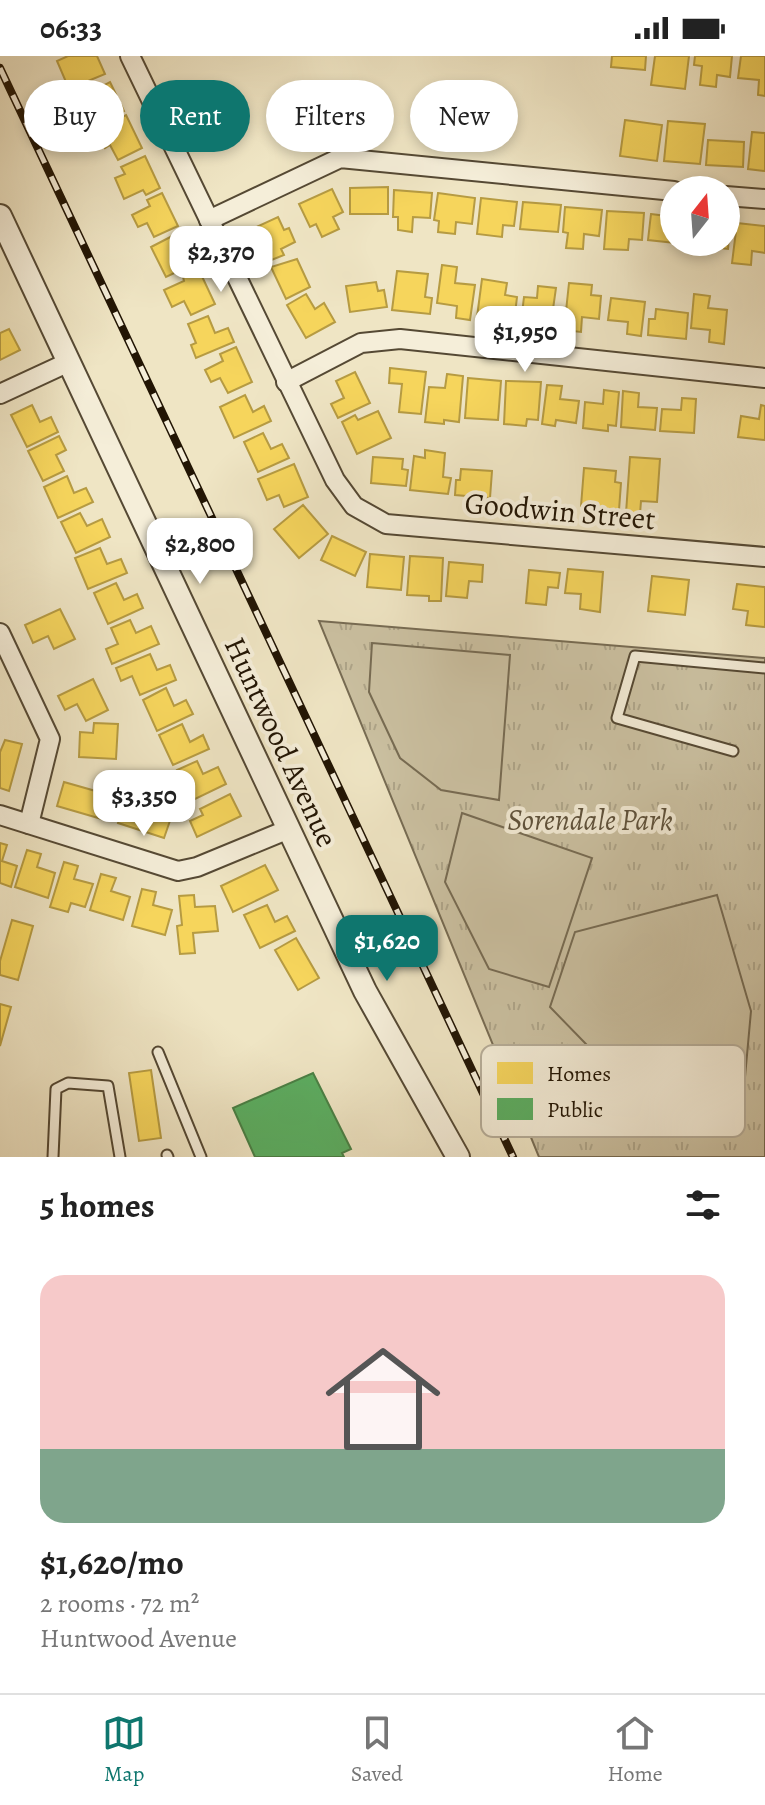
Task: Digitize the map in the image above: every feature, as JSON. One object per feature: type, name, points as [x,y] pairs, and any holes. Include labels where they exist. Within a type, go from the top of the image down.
[{"type":"street","points":[[130,56],[286,382],[361,343],[400,339],[765,378]]},
{"type":"street","points":[[209,220],[340,158],[660,190]]},
{"type":"street","points":[[740,197],[765,199]]},
{"type":"street","name":"Huntwood Avenue","points":[[0,216],[384,1029],[458,1157]]},
{"type":"street","points":[[0,394],[69,362]]},
{"type":"street","name":"Goodwin Street","points":[[286,382],[335,480],[354,506],[386,524],[765,557]]},
{"type":"street","points":[[0,633],[50,739],[29,824]]},
{"type":"street","points":[[0,815],[178,871],[197,867],[289,829]]},
{"type":"lane","points":[[733,751],[617,718],[635,656],[765,668]]},
{"type":"lane","points":[[158,1052],[201,1157]]},
{"type":"lane","points":[[53,1157],[56,1089],[68,1083],[108,1086],[120,1157]]},
{"type":"green space","name":"Sorendale Park","points":[[319,621],[765,658],[765,1157],[539,1157],[531,1137],[745,1137],[745,1045],[493,1045]]},
{"type":"green space","points":[[372,643],[510,655],[499,800],[441,790],[400,758],[369,692]]},
{"type":"green space","points":[[462,813],[592,858],[549,987],[489,969],[445,882]]},
{"type":"green space","points":[[717,895],[751,1011],[745,1077],[745,1045],[587,1045],[550,1007],[575,932]]},
{"type":"building: Homes","points":[[68,56],[97,56],[105,74],[91,80],[65,80],[57,61]]},
{"type":"building: Homes","points":[[612,56],[646,56],[645,70],[611,67]]},
{"type":"building: Homes","points":[[655,56],[689,56],[685,89],[651,85]]},
{"type":"building: Homes","points":[[695,56],[732,56],[730,77],[717,75],[716,87],[700,85],[702,66],[694,65]]},
{"type":"building: Homes","points":[[741,56],[765,56],[765,96],[758,95],[759,80],[738,78]]},
{"type":"building: Homes","points":[[124,116],[140,149],[118,160],[114,152],[124,152]]},
{"type":"building: Homes","points":[[625,120],[662,125],[657,161],[620,156]]},
{"type":"building: Homes","points":[[668,121],[705,124],[700,164],[664,161]]},
{"type":"building: Homes","points":[[752,132],[765,133],[765,171],[748,169]]},
{"type":"building: Homes","points":[[708,140],[744,142],[743,167],[706,165]]},
{"type":"building: Homes","points":[[145,156],[160,188],[146,195],[143,190],[124,199],[115,178],[125,174],[121,167]]},
{"type":"building: Homes","points":[[388,187],[388,214],[350,214],[350,188]]},
{"type":"building: Homes","points":[[332,189],[343,212],[333,217],[339,229],[322,237],[316,224],[310,227],[299,204]]},
{"type":"building: Homes","points":[[394,190],[432,193],[430,218],[413,217],[412,232],[398,230],[398,217],[393,217]]},
{"type":"building: Homes","points":[[162,193],[178,226],[154,237],[147,223],[138,227],[132,215],[150,206],[147,200]]},
{"type":"building: Homes","points":[[438,193],[475,198],[472,224],[456,222],[455,234],[438,232],[439,221],[434,220]]},
{"type":"building: Homes","points":[[481,198],[517,202],[514,226],[503,225],[502,237],[477,234]]},
{"type":"building: Homes","points":[[523,202],[561,205],[558,232],[520,229]]},
{"type":"building: Homes","points":[[565,207],[602,210],[599,236],[584,234],[583,249],[566,248],[568,233],[563,232]]},
{"type":"building: Homes","points":[[607,211],[644,213],[642,240],[629,239],[628,250],[604,249]]},
{"type":"building: Homes","points":[[651,214],[660,215],[660,241],[648,240]]},
{"type":"building: Homes","points":[[278,217],[284,230],[289,228],[295,242],[281,249],[284,255],[269,261],[254,228]]},
{"type":"building: Homes","points":[[740,223],[765,226],[765,253],[752,251],[751,265],[732,263],[733,256],[740,256]]},
{"type":"building: Homes","points":[[182,231],[188,245],[177,251],[185,268],[166,277],[151,247]]},
{"type":"building: Homes","points":[[297,259],[310,287],[286,299],[271,267]]},
{"type":"building: Homes","points":[[442,265],[457,267],[455,283],[475,285],[470,320],[456,318],[457,306],[437,303]]},
{"type":"building: Homes","points":[[199,270],[215,304],[191,315],[184,301],[172,307],[164,290]]},
{"type":"building: Homes","points":[[397,271],[428,274],[425,297],[432,298],[430,314],[392,310]]},
{"type":"building: Homes","points":[[482,279],[507,283],[505,295],[517,297],[514,322],[477,317]]},
{"type":"building: Homes","points":[[376,282],[378,291],[384,290],[387,307],[350,312],[346,286]]},
{"type":"building: Homes","points":[[569,283],[592,285],[591,295],[601,296],[599,319],[582,317],[581,332],[564,330]]},
{"type":"building: Homes","points":[[538,286],[556,288],[553,309],[560,310],[558,327],[521,322],[524,297],[537,298]]},
{"type":"building: Homes","points":[[306,294],[315,309],[324,303],[335,322],[306,338],[287,305]]},
{"type":"building: Homes","points":[[694,294],[710,296],[708,308],[727,310],[724,344],[709,342],[710,330],[691,328]]},
{"type":"building: Homes","points":[[611,298],[645,302],[641,336],[627,334],[628,322],[608,320]]},
{"type":"building: Homes","points":[[656,309],[688,313],[686,339],[648,335],[649,319],[655,319]]},
{"type":"building: Homes","points":[[208,316],[215,333],[228,328],[234,342],[196,358],[191,345],[196,343],[188,324]]},
{"type":"building: Homes","points":[[9,329],[20,350],[0,360],[0,333]]},
{"type":"building: Homes","points":[[236,347],[252,382],[228,393],[220,378],[211,382],[205,370],[223,361],[220,354]]},
{"type":"building: Homes","points":[[390,368],[426,372],[421,414],[399,412],[402,384],[389,383]]},
{"type":"building: Homes","points":[[355,372],[370,403],[338,418],[331,404],[344,398],[336,381]]},
{"type":"building: Homes","points":[[447,374],[463,376],[459,422],[425,422],[429,387],[445,388]]},
{"type":"building: Homes","points":[[468,378],[501,381],[498,420],[465,418]]},
{"type":"building: Homes","points":[[506,381],[541,382],[538,420],[527,419],[526,426],[504,424]]},
{"type":"building: Homes","points":[[547,385],[562,386],[560,399],[579,401],[576,423],[556,420],[555,426],[542,424]]},
{"type":"building: Homes","points":[[604,390],[619,392],[616,426],[608,425],[608,431],[583,428],[585,402],[603,404]]},
{"type":"building: Homes","points":[[623,391],[639,393],[638,407],[657,408],[655,430],[621,427]]},
{"type":"building: Homes","points":[[245,395],[253,412],[264,406],[271,421],[234,438],[220,407]]},
{"type":"building: Homes","points":[[682,398],[696,399],[694,433],[660,431],[662,409],[681,410]]},
{"type":"building: Homes","points":[[32,405],[40,422],[51,417],[58,432],[27,447],[11,415]]},
{"type":"building: Homes","points":[[761,405],[765,406],[765,440],[738,437],[741,416],[759,419]]},
{"type":"building: Homes","points":[[378,411],[391,438],[357,454],[342,422],[355,415],[358,420]]},
{"type":"building: Homes","points":[[263,433],[271,449],[282,444],[289,458],[258,472],[244,442]]},
{"type":"building: Homes","points":[[59,436],[66,450],[56,455],[64,471],[43,481],[28,451]]},
{"type":"building: Homes","points":[[425,450],[445,453],[443,477],[451,478],[448,494],[410,490],[414,456],[425,458]]},
{"type":"building: Homes","points":[[373,457],[403,459],[402,469],[408,470],[406,486],[371,483]]},
{"type":"building: Homes","points":[[630,457],[660,459],[657,502],[641,501],[640,514],[626,513]]},
{"type":"building: Homes","points":[[294,464],[308,497],[284,507],[279,495],[267,500],[258,479]]},
{"type":"building: Homes","points":[[584,468],[616,471],[615,482],[621,483],[619,510],[581,506]]},
{"type":"building: Homes","points":[[461,469],[492,471],[490,498],[455,495]]},
{"type":"building: Homes","points":[[67,476],[74,493],[86,488],[93,502],[58,518],[44,487]]},
{"type":"building: Homes","points":[[303,505],[328,534],[299,558],[274,529]]},
{"type":"building: Homes","points":[[80,513],[87,526],[102,519],[110,537],[76,553],[61,522]]},
{"type":"building: Homes","points":[[332,536],[366,552],[355,576],[321,560]]},
{"type":"building: Homes","points":[[100,548],[107,564],[121,559],[127,573],[88,589],[75,558]]},
{"type":"building: Homes","points":[[370,554],[404,557],[401,590],[367,587]]},
{"type":"building: Homes","points":[[410,556],[443,558],[441,601],[429,601],[429,596],[407,595]]},
{"type":"building: Homes","points":[[449,562],[483,565],[482,582],[469,581],[467,598],[446,596]]},
{"type":"building: Homes","points":[[568,569],[603,572],[600,612],[580,609],[581,594],[565,593]]},
{"type":"building: Homes","points":[[529,570],[560,573],[558,588],[548,587],[546,605],[526,603]]},
{"type":"building: Homes","points":[[652,576],[689,580],[685,615],[648,611]]},
{"type":"building: Homes","points":[[116,583],[124,600],[137,594],[143,608],[108,624],[94,593]]},
{"type":"building: Homes","points":[[737,584],[765,587],[765,627],[746,625],[748,611],[733,609]]},
{"type":"building: Homes","points":[[60,609],[75,639],[54,649],[48,636],[33,643],[25,625]]},
{"type":"building: Homes","points":[[130,620],[136,633],[151,626],[159,644],[112,664],[106,649],[118,644],[111,628]]},
{"type":"building: Homes","points":[[150,654],[157,670],[170,665],[176,680],[140,695],[132,676],[121,681],[116,668]]},
{"type":"building: Homes","points":[[93,679],[108,710],[86,721],[77,704],[65,710],[58,696]]},
{"type":"building: Homes","points":[[166,688],[174,706],[186,700],[193,714],[157,731],[143,700]]},
{"type":"building: Homes","points":[[94,723],[118,724],[116,759],[79,757],[80,732],[93,733]]},
{"type":"building: Homes","points":[[182,724],[190,742],[203,735],[209,749],[173,765],[159,735]]},
{"type":"building: Homes","points":[[5,740],[22,744],[9,791],[0,788],[0,752]]},
{"type":"building: Homes","points":[[197,761],[203,774],[218,767],[226,784],[191,801],[177,770]]},
{"type":"building: Homes","points":[[156,779],[167,799],[156,804],[147,783]]},
{"type":"building: Homes","points":[[64,782],[99,792],[97,796],[111,800],[105,820],[57,806]]},
{"type":"building: Homes","points":[[230,794],[241,816],[197,837],[190,821],[203,815],[200,809]]},
{"type":"building: Homes","points":[[139,804],[172,815],[164,838],[118,823],[123,807],[137,811]]},
{"type":"building: Homes","points":[[0,843],[7,845],[2,861],[17,866],[11,887],[0,883]]},
{"type":"building: Homes","points":[[27,850],[41,854],[37,867],[55,873],[48,898],[15,887]]},
{"type":"building: Homes","points":[[64,862],[78,866],[74,879],[93,884],[85,907],[71,903],[68,912],[50,907]]},
{"type":"building: Homes","points":[[265,865],[278,890],[233,912],[221,886]]},
{"type":"building: Homes","points":[[101,874],[116,878],[111,891],[130,897],[123,920],[90,910]]},
{"type":"building: Homes","points":[[142,889],[156,892],[153,905],[172,910],[165,935],[132,926]]},
{"type":"building: Homes","points":[[194,895],[195,907],[215,906],[218,931],[193,933],[195,953],[180,954],[177,926],[182,925],[179,896]]},
{"type":"building: Homes","points":[[267,905],[275,922],[287,916],[295,931],[260,948],[244,915]]},
{"type":"building: Homes","points":[[12,920],[33,926],[18,980],[0,975],[0,961]]},
{"type":"building: Homes","points":[[296,938],[319,978],[298,990],[275,950]]},
{"type":"building: Homes","points":[[0,1004],[11,1007],[0,1046]]},
{"type":"building: Homes","points":[[151,1070],[161,1138],[139,1141],[129,1073]]},
{"type":"building: Public","points":[[313,1073],[351,1149],[342,1153],[344,1157],[255,1157],[233,1108]]},
{"type":"railway","points":[[0,68],[481,1089]]},
{"type":"railway","points":[[504,1137],[513,1157]]}]
